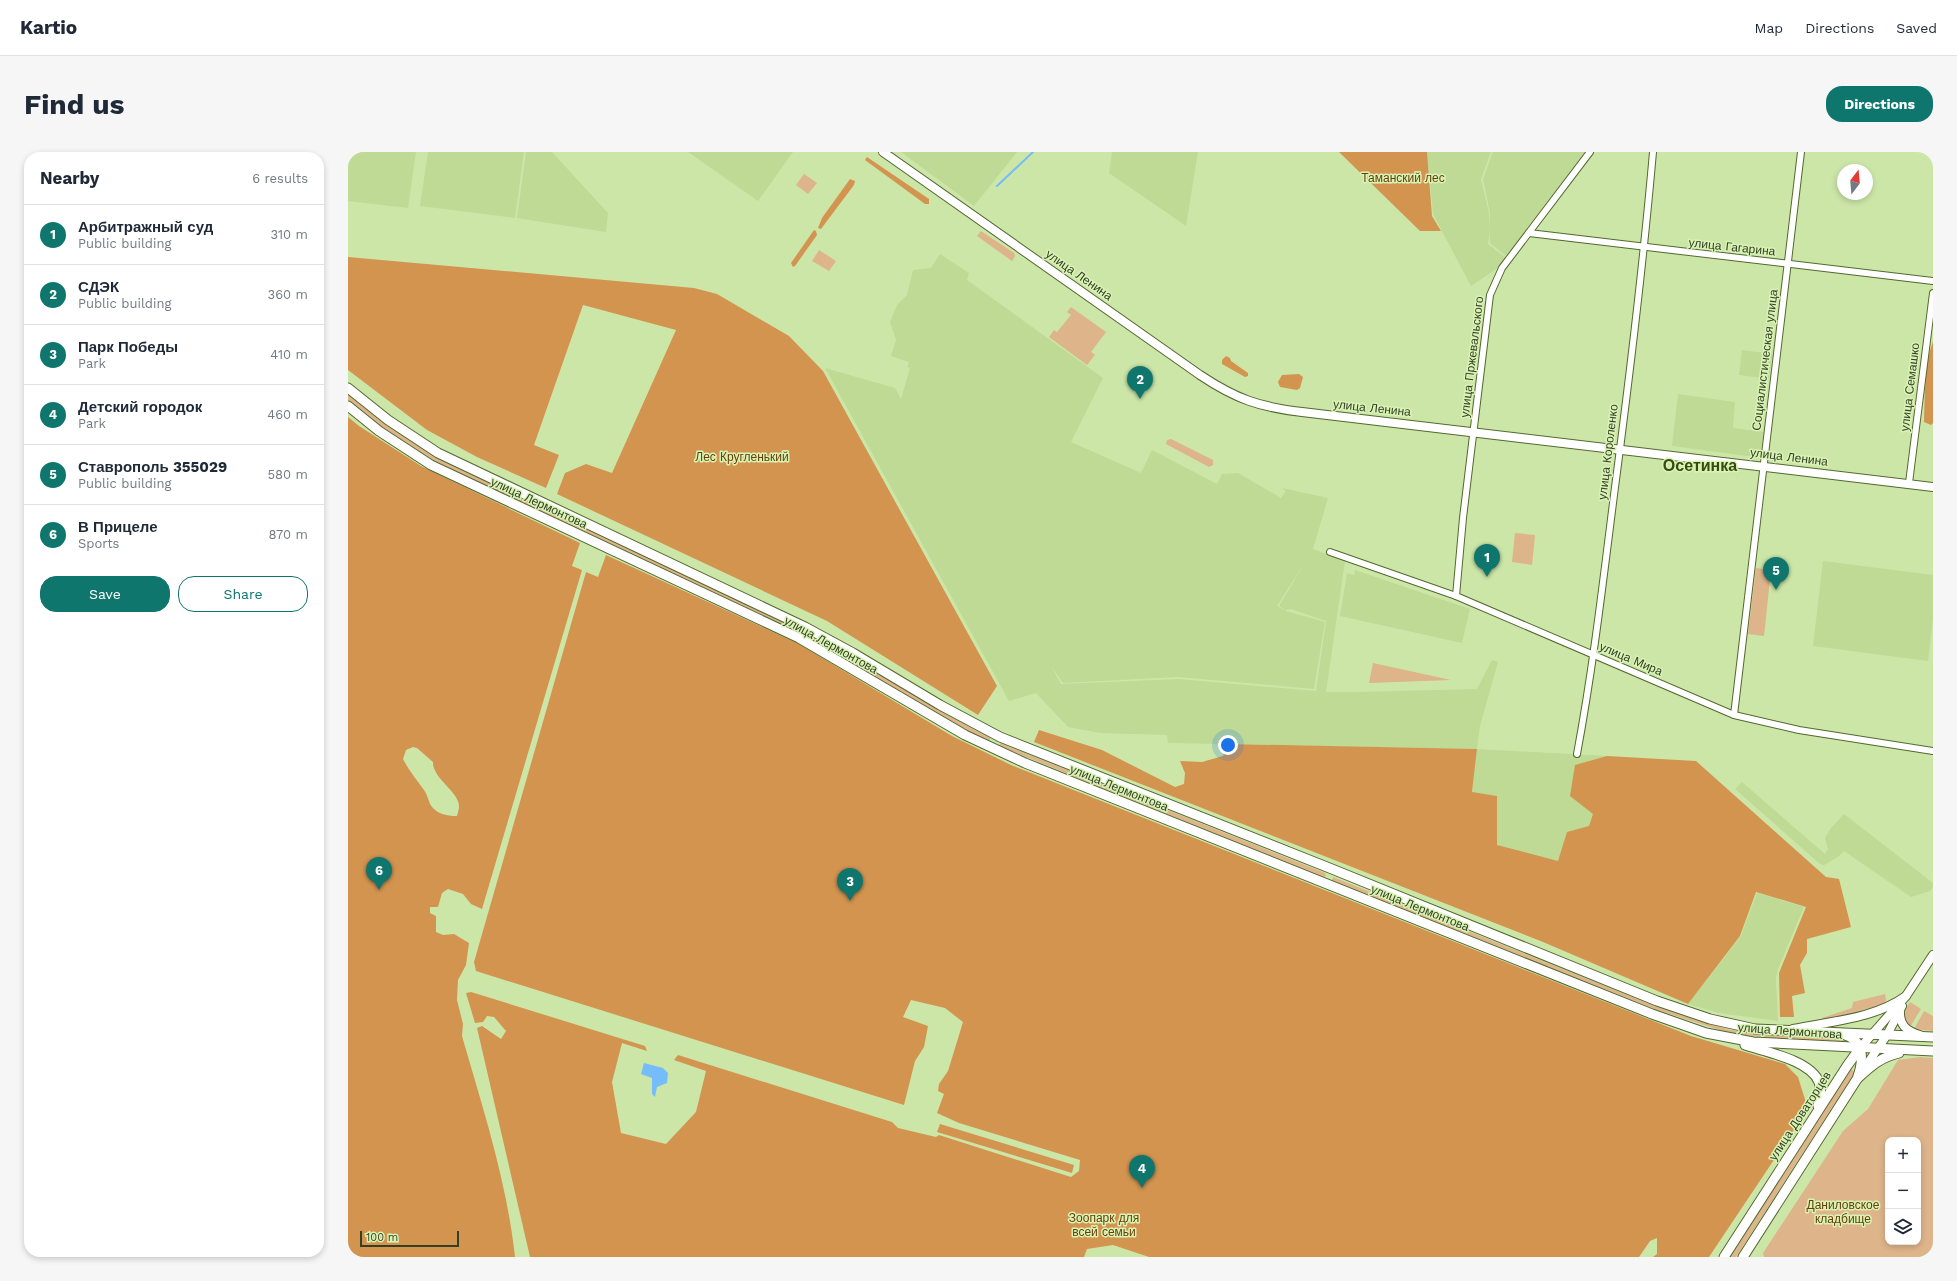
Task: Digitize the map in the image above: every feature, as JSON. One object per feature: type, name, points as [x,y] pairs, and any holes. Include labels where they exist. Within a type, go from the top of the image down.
[{"type":"main road","name":"улица Ленина","points":[[883,152],[1200,376],[1235,397],[1264,407],[1933,487]]},
{"type":"main road","name":"улица Лермонтова","points":[[348,388],[388,420],[438,452],[805,627],[1000,738],[1332,869],[1685,1011],[1731,1025],[1784,1031],[1929,1037]]},
{"type":"main road","name":"улица Лермонтова","points":[[348,406],[405,449],[451,475],[799,638],[933,717],[995,750],[1652,1014],[1706,1033],[1753,1042],[1933,1051]]},
{"type":"main road","points":[[799,638],[805,627]]},
{"type":"main road","points":[[1328,883],[1332,869]]},
{"type":"main road","name":"улица Доваторцев","points":[[1742,1257],[1887,1035],[1906,996],[1933,955]]},
{"type":"main road","name":"улица Лермонтова","points":[[1784,1031],[1839,1021],[1883,1009],[1906,996]]},
{"type":"main road","name":"улица Доваторцев","points":[[1724,1257],[1813,1118],[1860,1048],[1906,996]]},
{"type":"main road","points":[[1900,1009],[1901,1023],[1905,1028],[1929,1037]]},
{"type":"main road","points":[[1706,1033],[1804,1066],[1814,1074],[1820,1089],[1818,1107],[1813,1118]]},
{"type":"main road","points":[[1840,1033],[1856,1040],[1860,1048],[1862,1063],[1857,1079]]},
{"type":"main road","points":[[1857,1079],[1876,1061],[1886,1056],[1920,1050]]},
{"type":"street","name":"улица Пржевальского","points":[[1456,596],[1463,518],[1490,295],[1502,268],[1590,152]]},
{"type":"street","name":"улица Короленко","points":[[1576,754],[1592,654],[1620,450],[1645,248],[1653,152]]},
{"type":"street","name":"Социалистическая улица","points":[[1734,715],[1801,152]]},
{"type":"street","name":"улица Гагарина","points":[[1529,233],[1645,248],[1933,280]]},
{"type":"street","name":"улица Семашко","points":[[1909,483],[1933,293]]},
{"type":"street","name":"улица Мира","points":[[1330,552],[1456,596],[1734,715],[1799,730],[1933,751]]},
{"type":"shaded area","points":[[348,152],[416,152],[408,208],[348,201]]},
{"type":"shaded area","points":[[428,152],[524,152],[515,218],[420,206]]},
{"type":"shaded area","points":[[526,152],[552,152],[608,213],[606,232],[517,218]]},
{"type":"shaded area","points":[[688,152],[793,152],[758,201]]},
{"type":"shaded area","points":[[901,152],[1017,152],[974,206]]},
{"type":"shaded area","points":[[1112,152],[1198,152],[1186,226],[1109,173]]},
{"type":"shaded area","points":[[1427,152],[1491,152],[1481,179],[1489,213],[1490,231],[1488,244],[1506,258],[1499,267],[1471,286],[1433,214]]},
{"type":"shaded area","points":[[1493,152],[1585,152],[1507,257],[1490,243],[1490,213],[1483,179]]},
{"type":"shaded area","points":[[940,254],[969,273],[967,280],[1103,378],[1071,442],[1141,473],[1152,450],[1217,484],[1222,474],[1238,473],[1281,498],[1286,491],[1282,488],[1328,498],[1313,549],[1345,561],[1326,692],[1477,689],[1492,660],[1498,662],[1480,726],[1477,749],[1168,743],[1167,735],[1100,733],[1068,727],[1036,693],[1009,701],[825,368],[895,388],[901,399],[910,368],[907,367],[909,362],[891,356],[896,340],[890,322],[897,305],[907,295],[913,270],[931,268]],"holes":[[[1307,559],[1279,606],[1285,610],[1291,609],[1326,621],[1316,691],[1179,679],[1061,684],[1051,666],[1063,683],[1178,677],[1314,689],[1325,622],[1286,611],[1277,606]]]},
{"type":"shaded area","points":[[1742,350],[1772,354],[1769,379],[1739,375]]},
{"type":"shaded area","points":[[1678,394],[1735,402],[1733,428],[1764,432],[1759,455],[1755,457],[1672,446]]},
{"type":"shaded area","points":[[1823,561],[1933,575],[1933,619],[1928,661],[1813,646]]},
{"type":"shaded area","points":[[1355,570],[1470,609],[1462,643],[1340,616],[1347,573],[1354,575]]},
{"type":"shaded area","points":[[1477,749],[1607,756],[1613,807],[1589,875],[1497,845],[1497,796],[1472,793]]},
{"type":"shaded area","points":[[1742,782],[1825,854],[1828,849],[1825,838],[1831,828],[1844,814],[1933,883],[1933,887],[1930,891],[1911,897],[1844,851],[1838,857],[1824,865],[1820,864],[1735,789]]},
{"type":"shaded area","points":[[1757,893],[1804,907],[1778,969],[1776,978],[1778,1021],[1719,1013],[1688,1004],[1741,936]]},
{"type":"green space","name":"Таманский лес","points":[[1339,152],[1427,152],[1432,216],[1441,231],[1420,231]]},
{"type":"green space","points":[[867,157],[929,199],[929,204],[925,204],[865,160]]},
{"type":"green space","points":[[804,174],[817,183],[808,194],[796,185]]},
{"type":"green space","points":[[850,179],[855,181],[854,185],[821,229],[818,228],[822,218]]},
{"type":"green space","points":[[814,230],[816,231],[817,235],[793,267],[791,263]]},
{"type":"green space","points":[[981,231],[1014,253],[1015,256],[1012,261],[977,236]]},
{"type":"green space","points":[[819,250],[836,261],[829,271],[812,261]]},
{"type":"green space","name":"Лес Кругленький","points":[[348,257],[694,288],[717,294],[789,336],[823,371],[997,686],[978,715],[827,621],[557,494],[565,473],[586,464],[612,473],[676,330],[583,305],[534,445],[559,455],[546,488],[477,457],[427,430],[348,370]]},
{"type":"green space","points":[[1071,307],[1106,332],[1091,352],[1095,355],[1087,365],[1049,337],[1054,330],[1057,332],[1071,315],[1067,312]]},
{"type":"green space","points":[[1933,341],[1933,423],[1931,425],[1924,422],[1926,370]]},
{"type":"green space","points":[[1226,356],[1248,373],[1248,376],[1245,377],[1222,364],[1222,360]]},
{"type":"green space","points":[[1299,374],[1303,377],[1300,388],[1297,390],[1280,387],[1278,382],[1282,375]]},
{"type":"green space","points":[[348,394],[385,423],[435,456],[797,628],[797,631],[795,632],[433,460],[382,427],[348,400]]},
{"type":"green space","points":[[348,417],[359,426],[421,466],[580,543],[572,566],[582,570],[482,909],[471,904],[463,894],[448,889],[442,893],[438,907],[430,907],[430,913],[436,916],[436,932],[443,935],[454,934],[469,943],[466,965],[458,980],[457,1000],[463,1024],[462,1036],[486,1118],[500,1173],[515,1257],[348,1257]],"holes":[[[413,747],[417,748],[433,762],[437,774],[455,795],[459,806],[457,816],[442,814],[432,807],[427,795],[405,763],[403,759],[406,750]]]},
{"type":"green space","points":[[1171,439],[1213,460],[1213,465],[1209,467],[1166,444],[1167,440]]},
{"type":"green space","points":[[1515,533],[1535,535],[1532,565],[1512,562]]},
{"type":"green space","name":"Зоопарк для всей семьи","points":[[606,555],[799,644],[952,736],[1011,765],[1691,1036],[1785,1064],[1798,1077],[1808,1109],[1709,1257],[1653,1257],[1657,1254],[1657,1238],[1650,1241],[1639,1257],[1149,1257],[1113,1245],[1087,1249],[1084,1257],[530,1257],[477,1028],[482,1026],[501,1039],[506,1031],[494,1017],[487,1016],[483,1022],[475,1023],[466,993],[471,992],[645,1046],[647,1051],[622,1043],[612,1082],[621,1133],[666,1144],[696,1112],[706,1071],[674,1060],[678,1055],[892,1122],[898,1128],[936,1137],[939,1135],[1071,1177],[1079,1171],[1080,1160],[959,1123],[937,1113],[944,1094],[938,1091],[939,1084],[948,1071],[963,1022],[945,1008],[911,1000],[903,1017],[928,1026],[924,1047],[915,1061],[904,1105],[476,971],[474,962],[586,572],[598,577]]},
{"type":"green space","points":[[1756,568],[1771,570],[1764,636],[1748,634]]},
{"type":"green space","points":[[806,633],[990,738],[990,741],[967,731],[805,637]]},
{"type":"green space","points":[[1373,663],[1451,680],[1369,683]]},
{"type":"green space","points":[[1039,730],[1102,750],[1175,787],[1184,784],[1185,773],[1180,761],[1202,762],[1223,756],[1227,744],[1477,749],[1472,792],[1497,796],[1497,845],[1558,861],[1567,832],[1589,826],[1593,814],[1570,796],[1575,765],[1607,756],[1696,761],[1826,877],[1839,879],[1851,927],[1807,939],[1807,953],[1800,965],[1805,993],[1792,996],[1794,1017],[1780,1017],[1779,973],[1806,907],[1756,892],[1740,936],[1688,1004],[1543,942],[1034,742]]},
{"type":"green space","points":[[1000,743],[1325,873],[1326,876],[1323,877],[999,746]]},
{"type":"green space","points":[[1333,877],[1655,1006],[1730,1030],[1783,1035],[1844,1038],[1844,1041],[1783,1040],[1729,1033],[1654,1009],[1333,881]]},
{"type":"green space","points":[[1885,994],[1885,1004],[1824,1020],[1822,1018],[1852,1008],[1853,1002]]},
{"type":"green space","points":[[1910,1002],[1921,1009],[1910,1027],[1906,1025],[1902,1014]]},
{"type":"green space","points":[[1924,1011],[1933,1016],[1933,1031],[1914,1029]]},
{"type":"green space","name":"Даниловское кладбище","points":[[1920,1057],[1933,1058],[1933,1257],[1764,1257],[1763,1253],[1843,1131],[1868,1109],[1898,1060]]},
{"type":"green space","points":[[1851,1069],[1855,1072],[1736,1257],[1730,1257]]},
{"type":"green space","points":[[940,1124],[1074,1165],[1072,1173],[937,1132]]},
{"type":"water","points":[[644,1063],[663,1068],[668,1073],[667,1083],[657,1087],[655,1097],[652,1094],[652,1078],[641,1074]]},
{"type":"waterway","points":[[997,186],[1033,152]]},
{"type":"place","name":"СДЭК","points":[[1140,399]]},
{"type":"place","name":"Арбитражный суд","points":[[1487,577]]},
{"type":"place","name":"Ставрополь 355029","points":[[1776,590]]},
{"type":"place","name":"В Прицеле","points":[[379,890]]},
{"type":"place","name":"Парк Победы","points":[[850,901]]},
{"type":"place","name":"Детский городок","points":[[1142,1188]]},
{"type":"district","name":"Осетинка","points":[[1700,465]]}]
